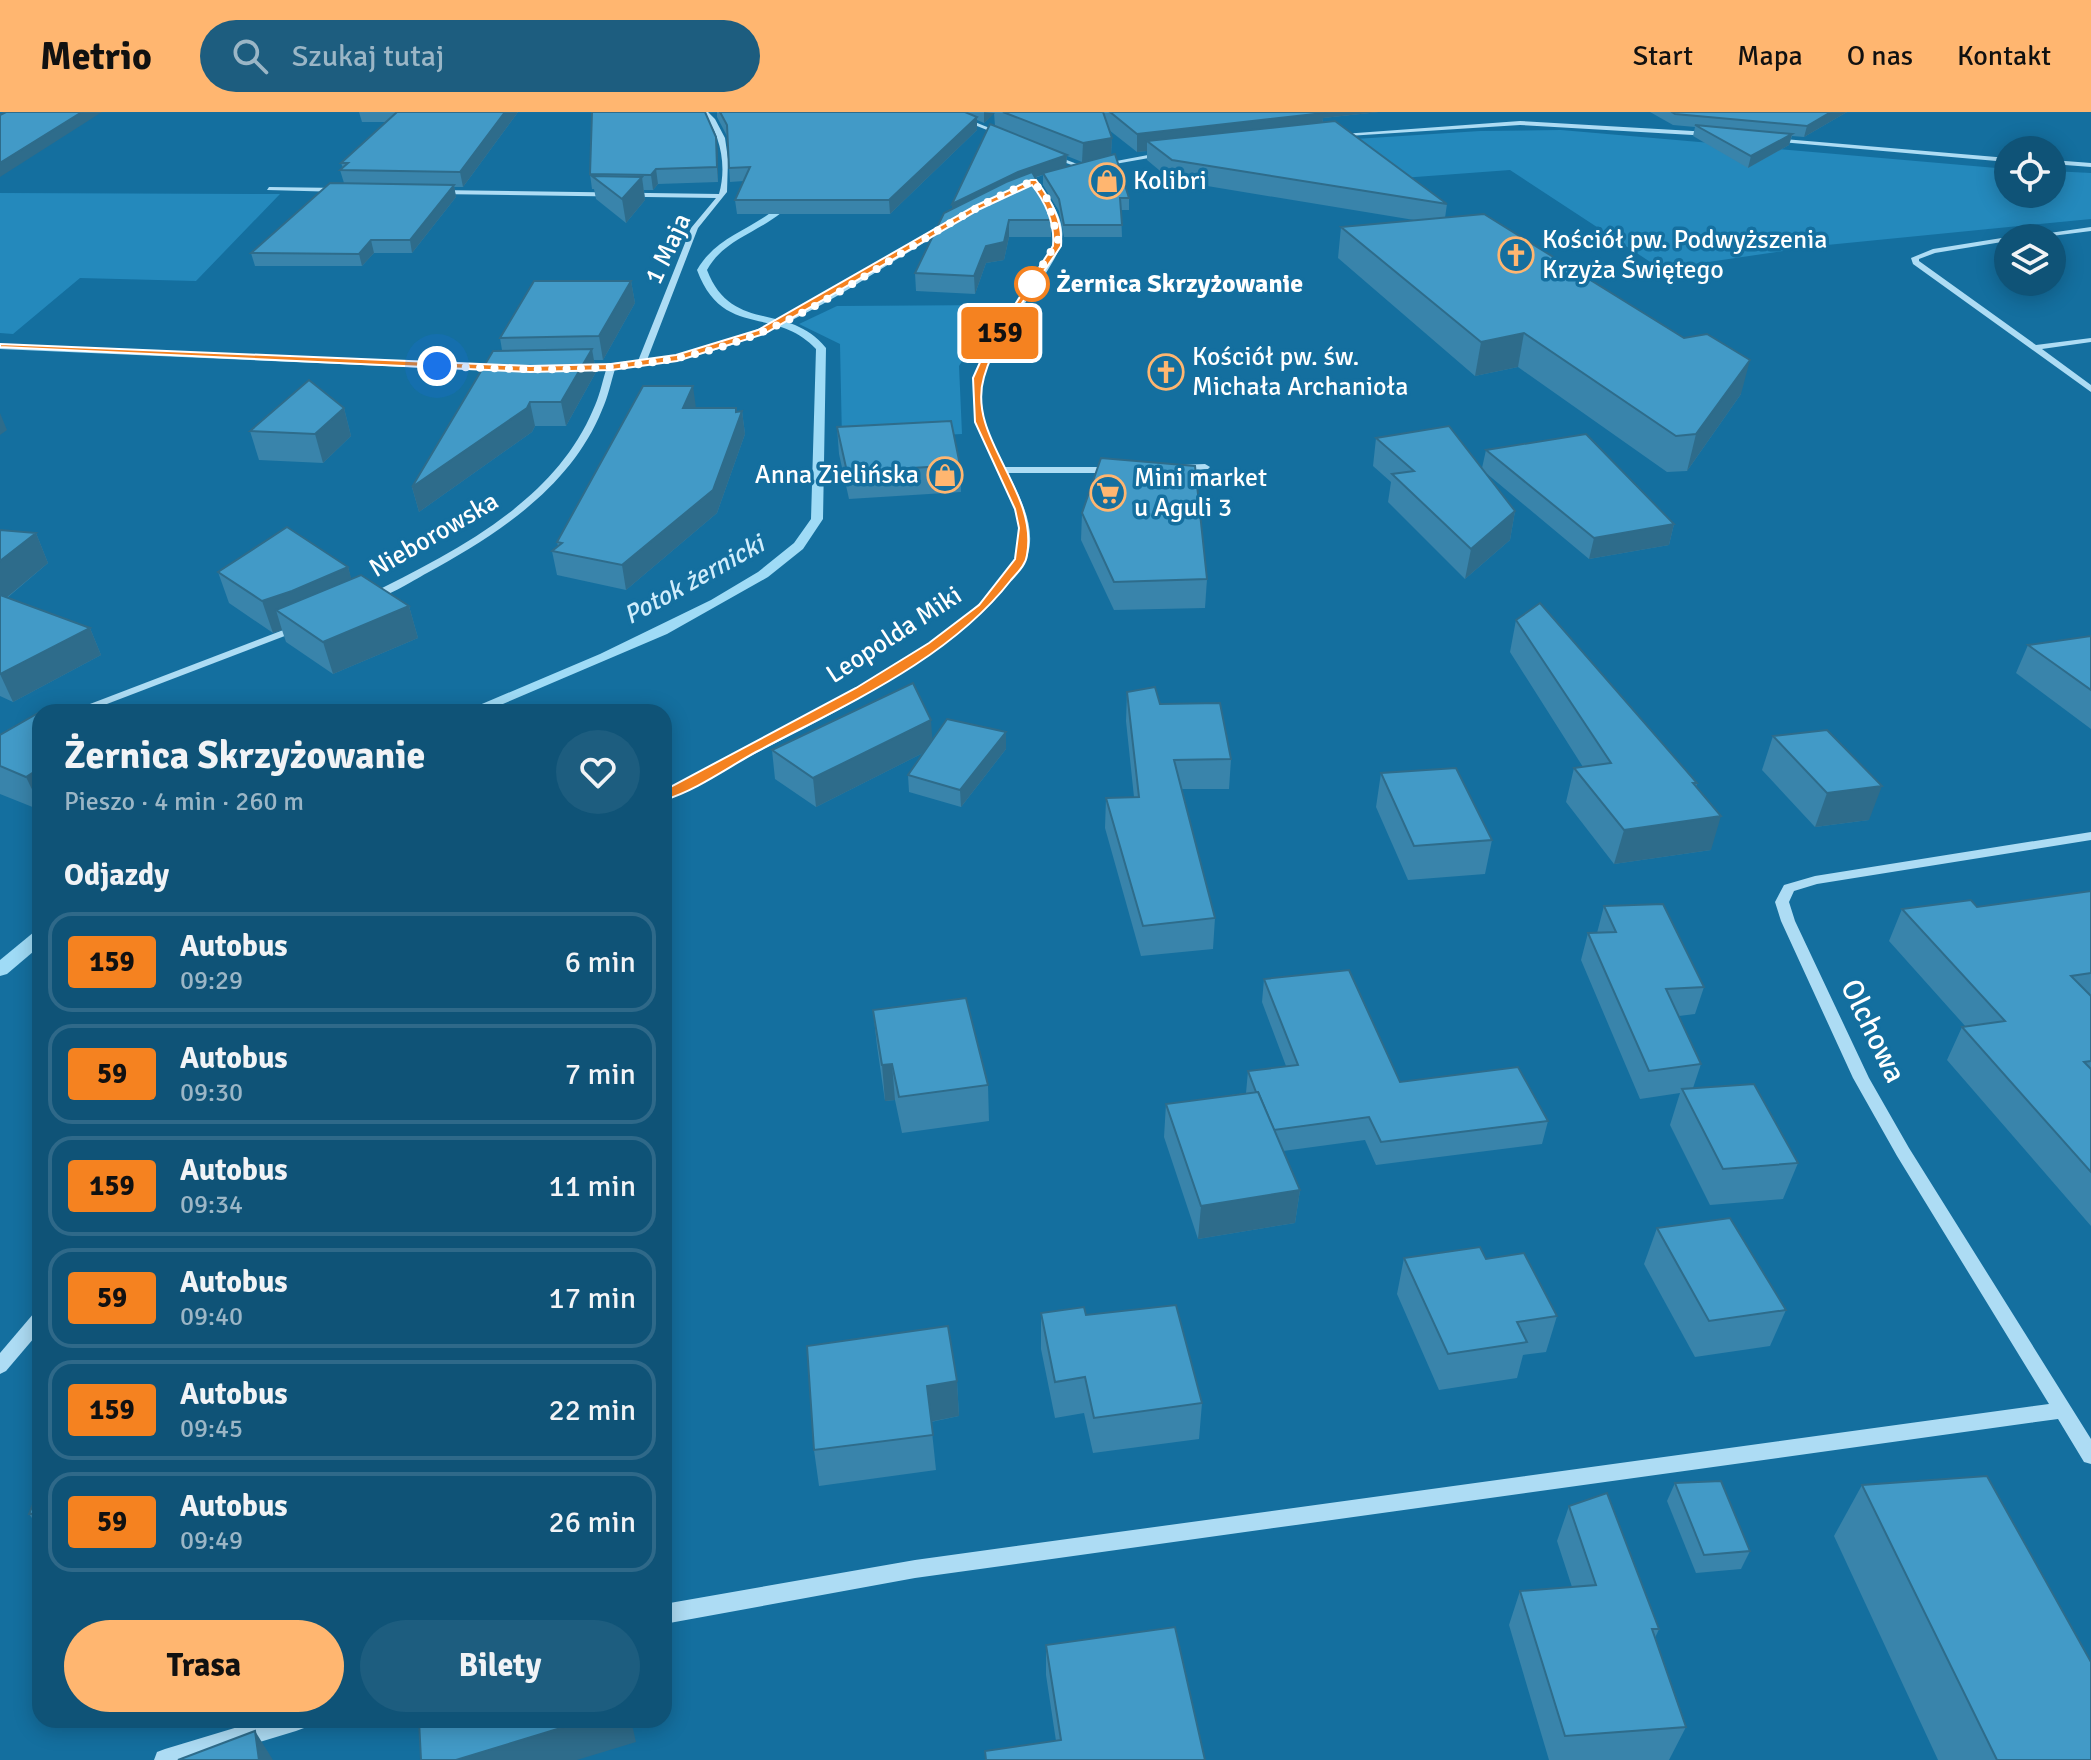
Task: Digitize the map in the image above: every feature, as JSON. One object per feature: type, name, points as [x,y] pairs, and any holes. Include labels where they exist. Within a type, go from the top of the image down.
[{"type":"street","name":"1 Maja","points":[[642,363],[695,228],[724,192],[722,139],[715,120],[705,112]]},
{"type":"street","points":[[945,112],[1011,138]]},
{"type":"street","points":[[1327,135],[1520,123],[1715,135]]},
{"type":"street","points":[[1762,139],[1994,159]]},
{"type":"street","points":[[1045,153],[1082,167]]},
{"type":"street","points":[[1071,170],[1175,153]]},
{"type":"street","points":[[2066,163],[2091,165]]},
{"type":"street","points":[[1024,185],[1046,177]]},
{"type":"street","name":"Leopolda Miki","points":[[672,792],[895,671],[984,608],[1003,586],[1025,548],[1020,509],[980,422],[978,378],[991,349],[1057,246],[1058,231],[1052,211],[1033,181]]},
{"type":"street","points":[[269,189],[347,190]]},
{"type":"street","points":[[425,191],[721,196]]},
{"type":"street","points":[[570,369],[642,363],[706,351],[761,332],[960,217]]},
{"type":"street","points":[[2066,232],[2091,229]]},
{"type":"street","points":[[1994,241],[1933,251],[1915,258],[1916,262],[2091,389]]},
{"type":"street","points":[[2033,348],[2091,340]]},
{"type":"street","points":[[0,347],[507,368]]},
{"type":"street","name":"Nieborowska","points":[[364,601],[456,555],[491,532],[545,488],[584,436],[608,384],[611,367]]},
{"type":"street","points":[[1166,468],[1205,467]]},
{"type":"street","points":[[1003,470],[1127,470]]},
{"type":"street","points":[[96,704],[314,621]]},
{"type":"street","name":"Olchowa","points":[[2091,836],[1815,880],[1789,888],[1782,902],[1861,1078],[2091,1456]]},
{"type":"street","points":[[0,1366],[32,1328]]},
{"type":"street","points":[[672,1613],[915,1569],[2062,1410]]},
{"type":"street","points":[[165,1760],[270,1728]]},
{"type":"shaded area","points":[[1561,130],[1994,168],[1994,208],[2066,208],[2066,172],[2091,173],[2091,219],[1994,224],[1994,229],[1817,246],[1661,269],[1510,170],[1265,188],[1355,139],[1480,131]]},
{"type":"shaded area","points":[[0,193],[280,194],[196,281],[80,278],[13,334],[0,333]]},
{"type":"shaded area","points":[[998,305],[959,366],[962,434],[842,440],[840,344],[799,324],[837,306]]},
{"type":"building","points":[[6,112],[82,112],[0,163],[0,115]]},
{"type":"building","points":[[397,112],[505,112],[460,172],[340,170],[348,163],[341,163]]},
{"type":"building","points":[[592,112],[705,112],[716,137],[717,167],[656,169],[651,175],[590,174]]},
{"type":"building","points":[[720,112],[965,112],[977,117],[889,200],[735,200],[750,167],[729,168],[727,125]]},
{"type":"building","points":[[1003,112],[1103,112],[1112,138],[1083,143]]},
{"type":"building","points":[[1110,112],[1322,112],[1324,113],[1137,134]]},
{"type":"building","points":[[1672,112],[1831,112],[1807,126]]},
{"type":"building","points":[[1335,121],[1447,204],[1172,160],[1147,141]]},
{"type":"building","points":[[990,124],[1067,155],[1018,172],[952,204]]},
{"type":"building","points":[[1695,125],[1792,134],[1751,156]]},
{"type":"building","points":[[1115,154],[1129,198],[1120,198],[1122,225],[1064,225],[1059,199],[1043,173]]},
{"type":"building","points":[[1032,172],[1047,198],[1051,220],[1009,220],[1004,242],[986,246],[974,276],[915,273],[944,213]]},
{"type":"building","points":[[592,176],[642,177],[622,199]]},
{"type":"building","points":[[330,183],[454,185],[410,240],[371,240],[359,254],[251,253]]},
{"type":"building","points":[[1484,214],[1684,338],[1707,334],[1750,360],[1696,434],[1676,436],[1524,333],[1481,342],[1341,227]]},
{"type":"building","points":[[534,281],[631,281],[599,336],[500,338]]},
{"type":"building","points":[[592,349],[561,402],[530,402],[527,408],[412,487],[493,351]]},
{"type":"building","points":[[309,380],[344,408],[315,434],[250,431]]},
{"type":"building","points":[[643,386],[693,386],[683,408],[736,408],[736,412],[742,411],[713,490],[622,565],[552,551],[562,543],[557,542]]},
{"type":"building","points":[[951,421],[960,465],[847,472],[837,427]]},
{"type":"building","points":[[1449,426],[1515,511],[1471,549],[1392,474],[1414,471],[1376,438]]},
{"type":"building","points":[[1586,434],[1674,524],[1594,538],[1486,450]]},
{"type":"building","points":[[1101,458],[1195,466],[1207,579],[1114,582],[1082,513]]},
{"type":"building","points":[[287,527],[348,567],[262,601],[218,572]]},
{"type":"building","points":[[0,530],[36,533],[0,561]]},
{"type":"building","points":[[361,575],[409,606],[323,642],[276,610]]},
{"type":"building","points":[[0,595],[90,628],[0,674]]},
{"type":"building","points":[[1540,603],[1697,783],[1693,783],[1721,816],[1624,830],[1574,768],[1611,763],[1516,620]]},
{"type":"building","points":[[2091,636],[2091,690],[2028,645]]},
{"type":"building","points":[[913,683],[931,720],[813,778],[772,750]]},
{"type":"building","points":[[1155,687],[1160,704],[1220,703],[1231,759],[1174,760],[1215,918],[1143,926],[1106,798],[1139,797],[1127,692]]},
{"type":"building","points":[[32,717],[32,773],[26,777],[0,766],[0,735]]},
{"type":"building","points":[[947,719],[1006,732],[960,790],[908,775]]},
{"type":"building","points":[[1827,730],[1882,786],[1827,793],[1773,736]]},
{"type":"building","points":[[1456,768],[1492,840],[1414,846],[1381,773]]},
{"type":"building","points":[[2091,891],[2091,973],[2071,976],[2091,996],[2091,1061],[2084,1062],[2091,1069],[2091,1172],[1962,1027],[2005,1021],[1902,909],[1971,900],[1977,907]]},
{"type":"building","points":[[1663,904],[1704,987],[1666,989],[1701,1064],[1649,1071],[1588,933],[1616,932],[1604,906]]},
{"type":"building","points":[[1349,970],[1400,1082],[1518,1067],[1548,1121],[1381,1142],[1369,1117],[1274,1130],[1248,1071],[1298,1065],[1264,979]]},
{"type":"building","points":[[966,998],[988,1085],[899,1097],[892,1064],[882,1065],[873,1010]]},
{"type":"building","points":[[1754,1084],[1798,1163],[1723,1169],[1682,1089]]},
{"type":"building","points":[[1258,1092],[1300,1190],[1201,1206],[1166,1104]]},
{"type":"building","points":[[1730,1218],[1786,1310],[1709,1321],[1657,1228]]},
{"type":"building","points":[[1480,1247],[1486,1259],[1524,1253],[1557,1316],[1517,1322],[1527,1342],[1448,1354],[1404,1258]]},
{"type":"building","points":[[1176,1305],[1202,1403],[1094,1418],[1085,1377],[1055,1382],[1041,1313],[1084,1307],[1086,1315]]},
{"type":"building","points":[[948,1326],[957,1381],[927,1386],[933,1435],[814,1450],[807,1346]]},
{"type":"building","points":[[1987,1476],[2091,1662],[2091,1760],[1997,1760],[1862,1485]]},
{"type":"building","points":[[1721,1481],[1750,1551],[1704,1555],[1675,1483]]},
{"type":"building","points":[[1607,1493],[1659,1629],[1652,1629],[1686,1727],[1565,1736],[1520,1591],[1596,1585],[1569,1506]]},
{"type":"building","points":[[1175,1627],[1205,1760],[986,1760],[985,1751],[1061,1740],[1046,1645]]},
{"type":"building","points":[[419,1728],[561,1728],[456,1760],[421,1760]]},
{"type":"building","points":[[255,1731],[259,1760],[178,1760]]},
{"type":"waterway","name":"Potok żernicki","points":[[491,704],[606,657],[716,603],[763,575],[798,546],[817,519],[821,348],[809,335],[793,327],[739,313],[722,304],[710,291],[702,270],[719,247],[773,217],[794,195]]},
{"type":"waterway","name":"Potok żernicki","points":[[0,970],[32,943]]},
{"type":"bus line","name":"159","points":[[0,347],[530,369],[611,367],[677,358],[735,343],[761,332],[977,207],[1033,181],[1048,200],[1058,231],[1057,246],[991,349],[978,378],[977,394],[980,422],[1020,509],[1025,528],[1025,548],[1021,560],[984,608],[934,646],[861,690],[672,792]]},
{"type":"place","name":"Kolibri","points":[[1107,181]]},
{"type":"place","name":"Kościół pw. Podwyższenia Krzyża Świętego","points":[[1516,255]]},
{"type":"place","name":"Żernica Skrzyżowanie","points":[[1032,284]]},
{"type":"place","name":"Kościół pw. św. Michała Archanioła","points":[[1166,372]]},
{"type":"place","name":"Anna Zielińska","points":[[945,475]]},
{"type":"place","name":"Mini market u Aguli 3","points":[[1108,493]]},
{"type":"route","points":[[437,366],[530,369],[611,367],[677,358],[735,343],[818,301],[977,207],[1033,181],[1048,200],[1058,240],[1025,294],[1032,284]]}]
